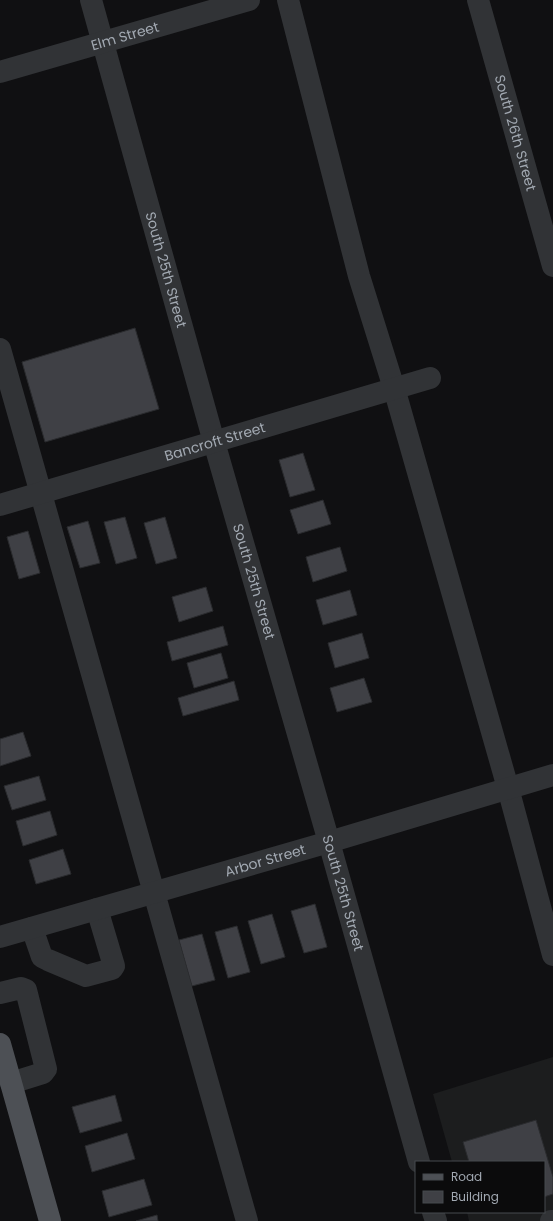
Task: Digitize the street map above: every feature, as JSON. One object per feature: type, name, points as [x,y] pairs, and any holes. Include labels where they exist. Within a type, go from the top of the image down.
[{"type":"main road","points":[[0,1044],[50,1221]]},
{"type":"street","name":"South 25th Street","points":[[91,0],[214,442],[419,1161]]},
{"type":"street","name":"Elm Street","points":[[0,72],[249,0]]},
{"type":"street","points":[[288,0],[359,276],[394,388],[508,788],[553,955]]},
{"type":"street","name":"South 26th Street","points":[[478,0],[553,266]]},
{"type":"street","points":[[0,350],[247,1221]]},
{"type":"street","name":"Bancroft Street","points":[[0,505],[430,378]]},
{"type":"street","name":"Arbor Street","points":[[0,937],[329,842],[553,775]]},
{"type":"street","points":[[32,928],[42,957],[86,976],[112,970],[114,966],[96,909]]},
{"type":"street","points":[[0,993],[20,988],[26,990],[46,1069],[43,1073],[11,1083]]},
{"type":"shaded area","points":[[553,1057],[553,1221],[469,1221],[467,1213],[545,1213],[545,1161],[452,1161],[433,1094]]},
{"type":"building","points":[[135,328],[159,409],[45,442],[22,362]]},
{"type":"building","points":[[303,453],[315,490],[290,497],[279,460]]},
{"type":"building","points":[[323,500],[331,524],[298,534],[290,510]]},
{"type":"building","points":[[125,517],[137,558],[116,564],[104,522]]},
{"type":"building","points":[[165,517],[177,558],[156,564],[144,523]]},
{"type":"building","points":[[88,521],[100,563],[80,568],[67,527]]},
{"type":"building","points":[[28,531],[40,573],[19,579],[7,537]]},
{"type":"building","points":[[340,547],[347,571],[313,582],[306,557]]},
{"type":"building","points":[[206,587],[213,611],[179,622],[172,597]]},
{"type":"building","points":[[350,590],[357,615],[323,625],[316,600]]},
{"type":"building","points":[[223,626],[228,645],[172,661],[167,642]]},
{"type":"building","points":[[362,633],[369,658],[335,668],[328,643]]},
{"type":"building","points":[[221,653],[228,678],[194,688],[187,663]]},
{"type":"building","points":[[364,678],[372,702],[337,712],[330,688]]},
{"type":"building","points":[[234,681],[239,700],[183,716],[178,698]]},
{"type":"building","points":[[23,732],[31,756],[0,766],[0,739]]},
{"type":"building","points":[[39,776],[46,800],[12,810],[4,786]]},
{"type":"building","points":[[50,811],[57,835],[23,846],[16,821]]},
{"type":"building","points":[[63,849],[71,874],[36,884],[29,860]]},
{"type":"building","points":[[315,904],[327,947],[304,953],[291,911]]},
{"type":"building","points":[[272,914],[285,957],[261,964],[248,921]]},
{"type":"building","points":[[237,926],[250,972],[228,978],[215,932]]},
{"type":"building","points":[[202,934],[215,980],[192,986],[179,940]]},
{"type":"building","points":[[115,1095],[122,1121],[80,1133],[72,1107]]},
{"type":"building","points":[[536,1120],[553,1177],[553,1194],[545,1197],[545,1161],[469,1161],[463,1142]]},
{"type":"building","points":[[127,1133],[135,1159],[92,1172],[85,1146]]},
{"type":"building","points":[[144,1179],[152,1205],[109,1217],[102,1191]]},
{"type":"building","points":[[157,1215],[158,1221],[136,1221]]}]
